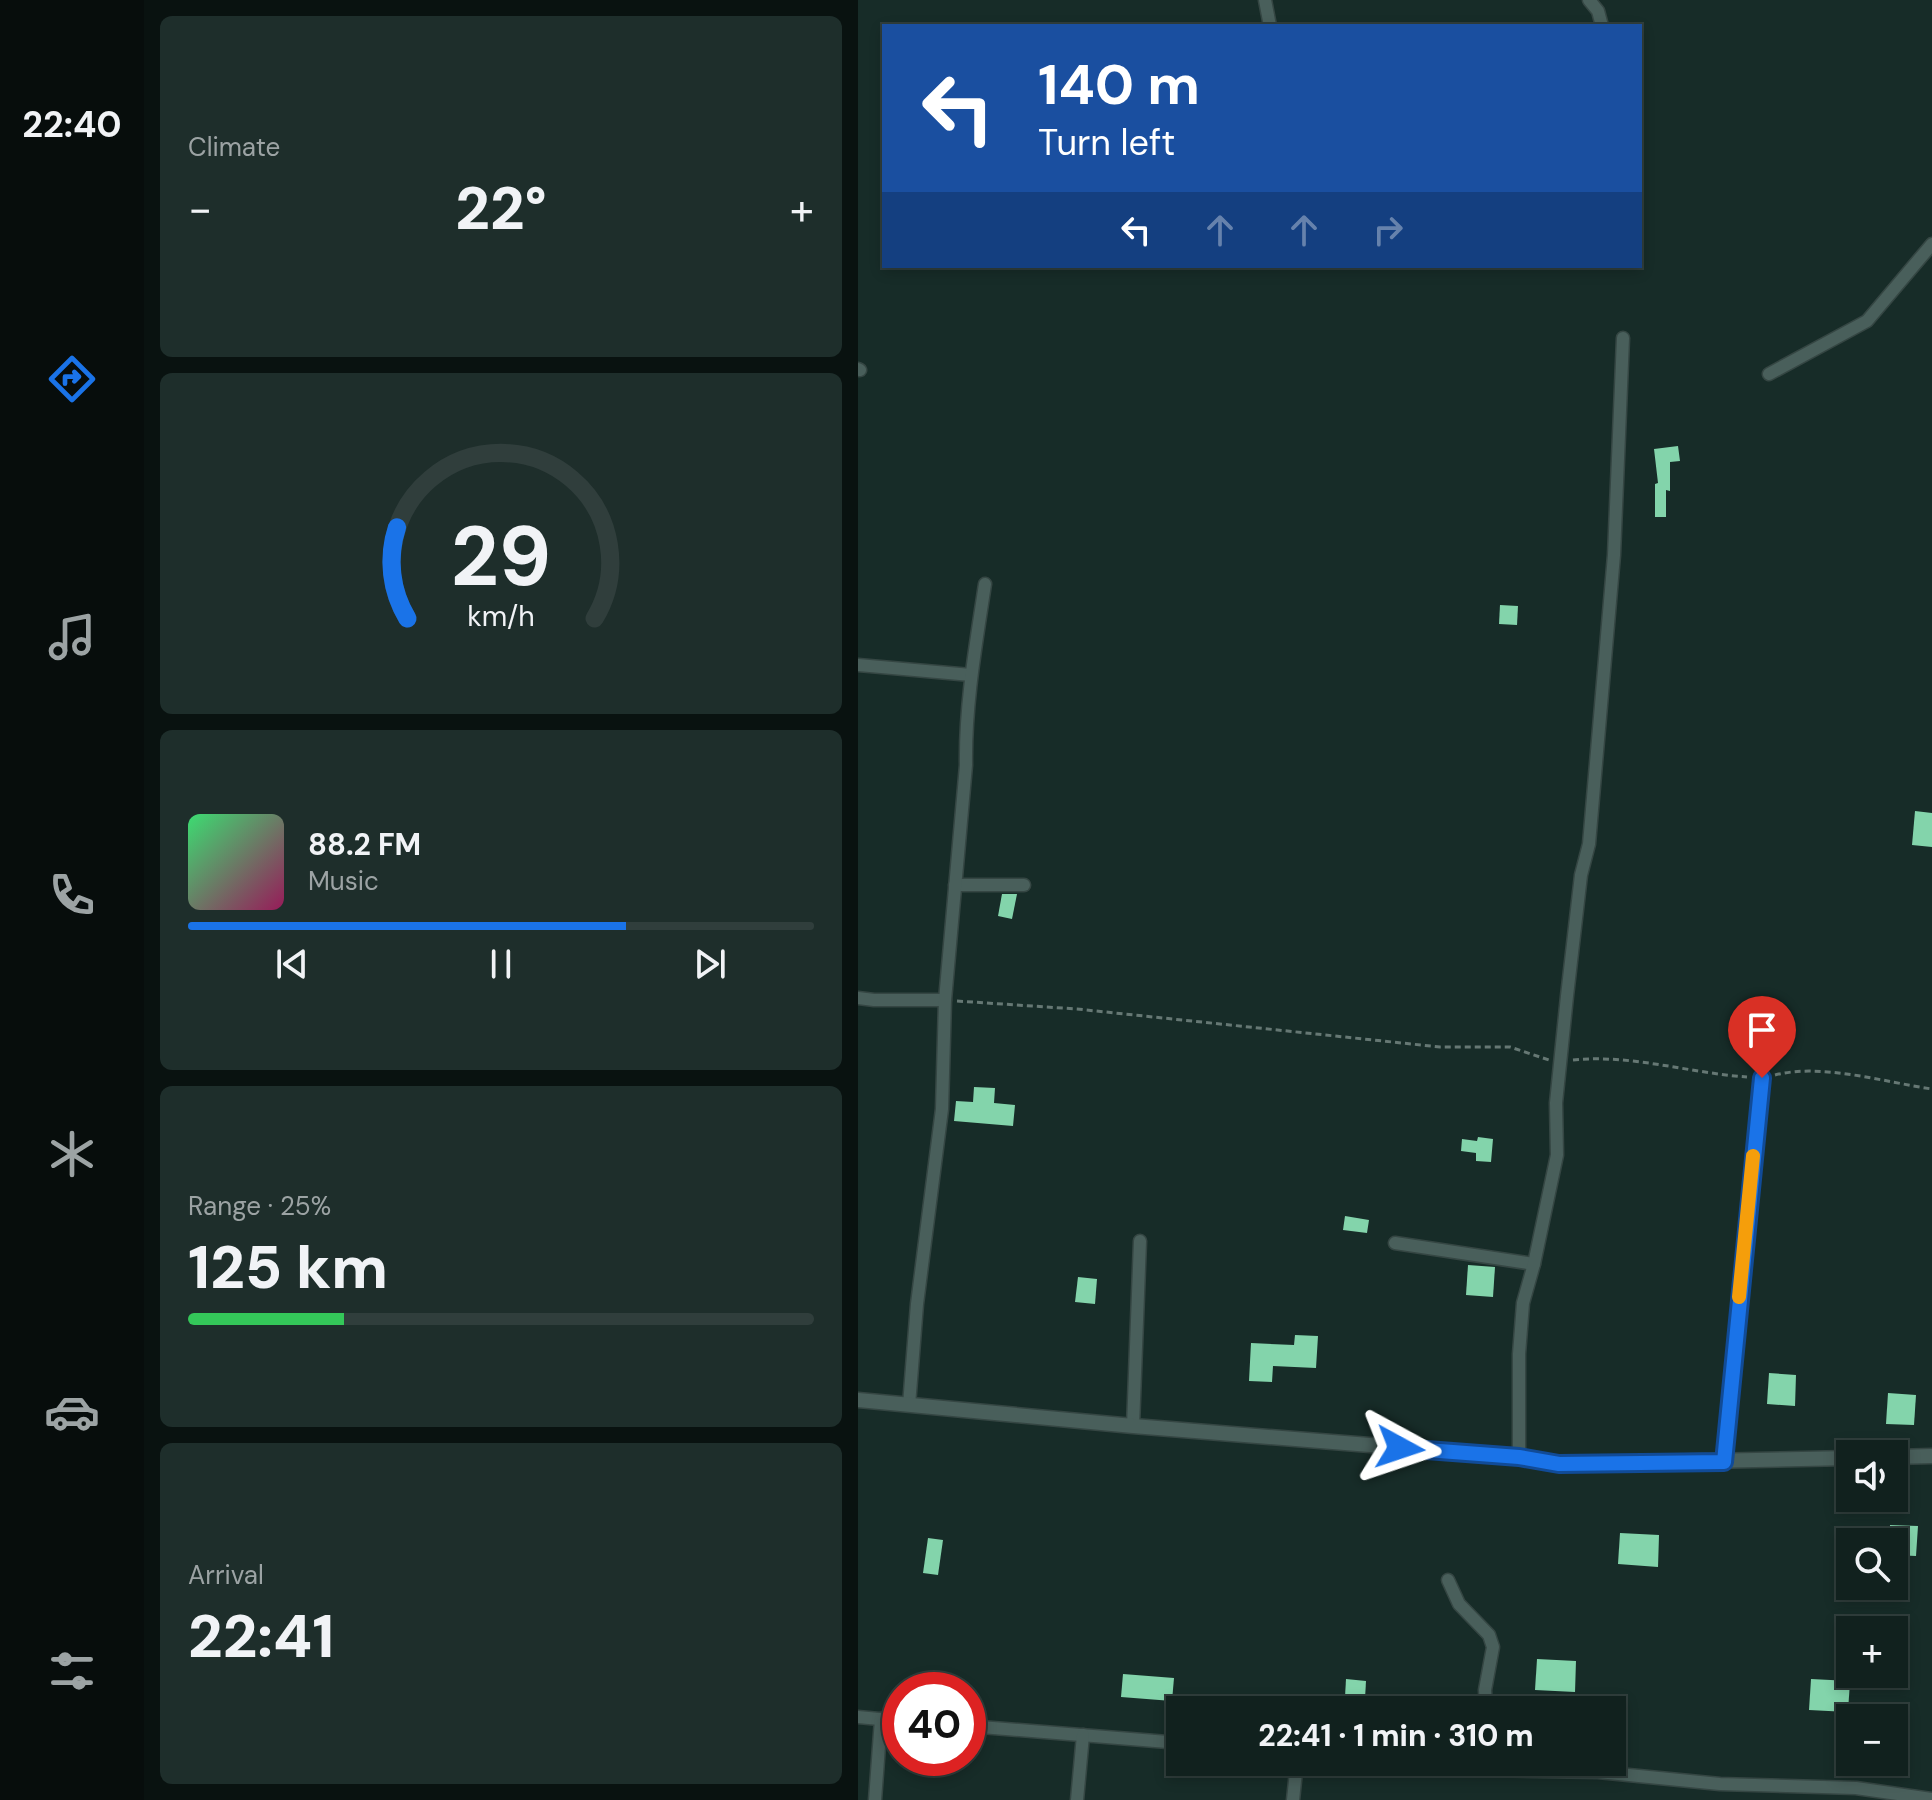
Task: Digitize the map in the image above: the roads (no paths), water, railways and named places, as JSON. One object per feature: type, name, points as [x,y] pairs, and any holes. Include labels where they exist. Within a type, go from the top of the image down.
[{"type":"street","points":[[1265,0],[1270,24]]},
{"type":"street","points":[[1589,0],[1598,11],[1601,24]]},
{"type":"street","points":[[1769,374],[1867,321],[1932,244]]},
{"type":"street","points":[[1519,1457],[1519,1354],[1523,1303],[1557,1155],[1556,1103],[1581,875],[1589,844],[1614,555],[1623,338]]},
{"type":"street","points":[[909,1405],[917,1304],[942,1109],[945,1000],[966,736],[971,675],[985,584]]},
{"type":"street","points":[[858,665],[971,675]]},
{"type":"street","points":[[955,885],[1024,885]]},
{"type":"street","points":[[858,998],[945,1000]]},
{"type":"street","points":[[1724,1462],[1762,1078]]},
{"type":"street","points":[[1133,1426],[1140,1241]]},
{"type":"street","points":[[1395,1243],[1534,1264]]},
{"type":"street","points":[[858,1400],[1519,1457],[1559,1464],[1836,1458]]},
{"type":"street","points":[[1908,1457],[1932,1456]]},
{"type":"street","points":[[1448,1580],[1459,1604],[1489,1635],[1493,1647],[1485,1696]]},
{"type":"street","points":[[858,1717],[881,1719],[875,1800]]},
{"type":"street","points":[[986,1727],[1166,1742]]},
{"type":"street","points":[[1077,1800],[1083,1735]]},
{"type":"street","points":[[1626,1775],[1720,1784],[1814,1785],[1932,1799]]},
{"type":"street","points":[[1293,1800],[1296,1776]]}]
